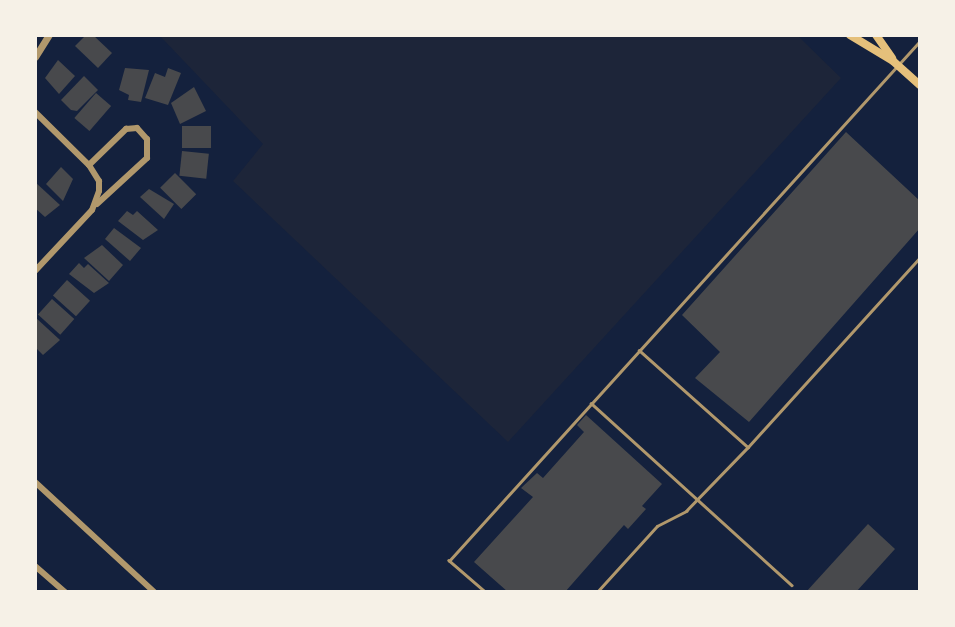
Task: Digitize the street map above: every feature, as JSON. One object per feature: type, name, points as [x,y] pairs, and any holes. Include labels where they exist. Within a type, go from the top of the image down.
[{"type":"main road","points":[[850,35],[896,62]]},
{"type":"main road","points":[[876,35],[896,62],[920,85]]},
{"type":"street","points":[[35,46],[46,38]]},
{"type":"street","points":[[35,57],[46,38]]},
{"type":"street","points":[[36,116],[89,165],[99,181],[94,206]]},
{"type":"street","points":[[35,271],[94,206],[147,158],[147,138],[141,130],[126,129],[89,165]]},
{"type":"street","points":[[35,482],[154,592]]},
{"type":"street","points":[[35,566],[65,592]]},
{"type":"lane","points":[[485,592],[449,561],[896,62],[920,41]]},
{"type":"lane","points":[[597,592],[657,526],[674,519],[748,447],[920,257]]},
{"type":"lane","points":[[639,350],[748,447]]},
{"type":"lane","points":[[592,403],[792,585]]},
{"type":"shaded area","points":[[797,35],[841,78],[508,442],[233,181],[263,144],[160,36]]},
{"type":"building","points":[[93,35],[112,53],[98,68],[75,46],[84,37]]},
{"type":"building","points":[[58,60],[75,76],[59,94],[45,78]]},
{"type":"building","points":[[125,68],[149,70],[141,102],[128,100],[129,95],[119,90]]},
{"type":"building","points":[[168,68],[181,73],[168,105],[145,98],[155,73],[165,77]]},
{"type":"building","points":[[84,76],[98,90],[77,111],[71,110],[61,100]]},
{"type":"building","points":[[194,87],[206,111],[180,124],[171,103]]},
{"type":"building","points":[[96,93],[111,106],[89,131],[74,118]]},
{"type":"building","points":[[182,126],[211,126],[211,148],[182,148]]},
{"type":"building","points":[[846,132],[920,201],[920,228],[749,422],[695,378],[720,352],[682,315]]},
{"type":"building","points":[[182,151],[209,154],[206,179],[179,176]]},
{"type":"building","points":[[61,167],[73,179],[63,201],[46,184]]},
{"type":"building","points":[[175,173],[196,194],[181,209],[160,188]]},
{"type":"building","points":[[35,182],[60,205],[45,217],[35,208]]},
{"type":"building","points":[[149,189],[174,204],[164,219],[140,197]]},
{"type":"building","points":[[127,211],[133,215],[137,211],[158,230],[143,240],[118,221]]},
{"type":"building","points":[[114,228],[141,248],[130,261],[105,239]]},
{"type":"building","points":[[102,245],[123,265],[109,281],[84,258]]},
{"type":"building","points":[[79,263],[84,268],[88,264],[109,283],[94,293],[69,274]]},
{"type":"building","points":[[67,280],[90,301],[76,316],[53,296]]},
{"type":"building","points":[[52,299],[74,319],[60,335],[38,315]]},
{"type":"building","points":[[35,317],[60,340],[43,355],[35,347]]},
{"type":"building","points":[[586,415],[662,484],[642,506],[646,509],[628,529],[624,525],[565,592],[508,592],[474,562],[533,497],[521,488],[537,473],[543,478],[584,432],[577,425]]},
{"type":"building","points":[[868,524],[895,549],[856,592],[806,592]]}]
